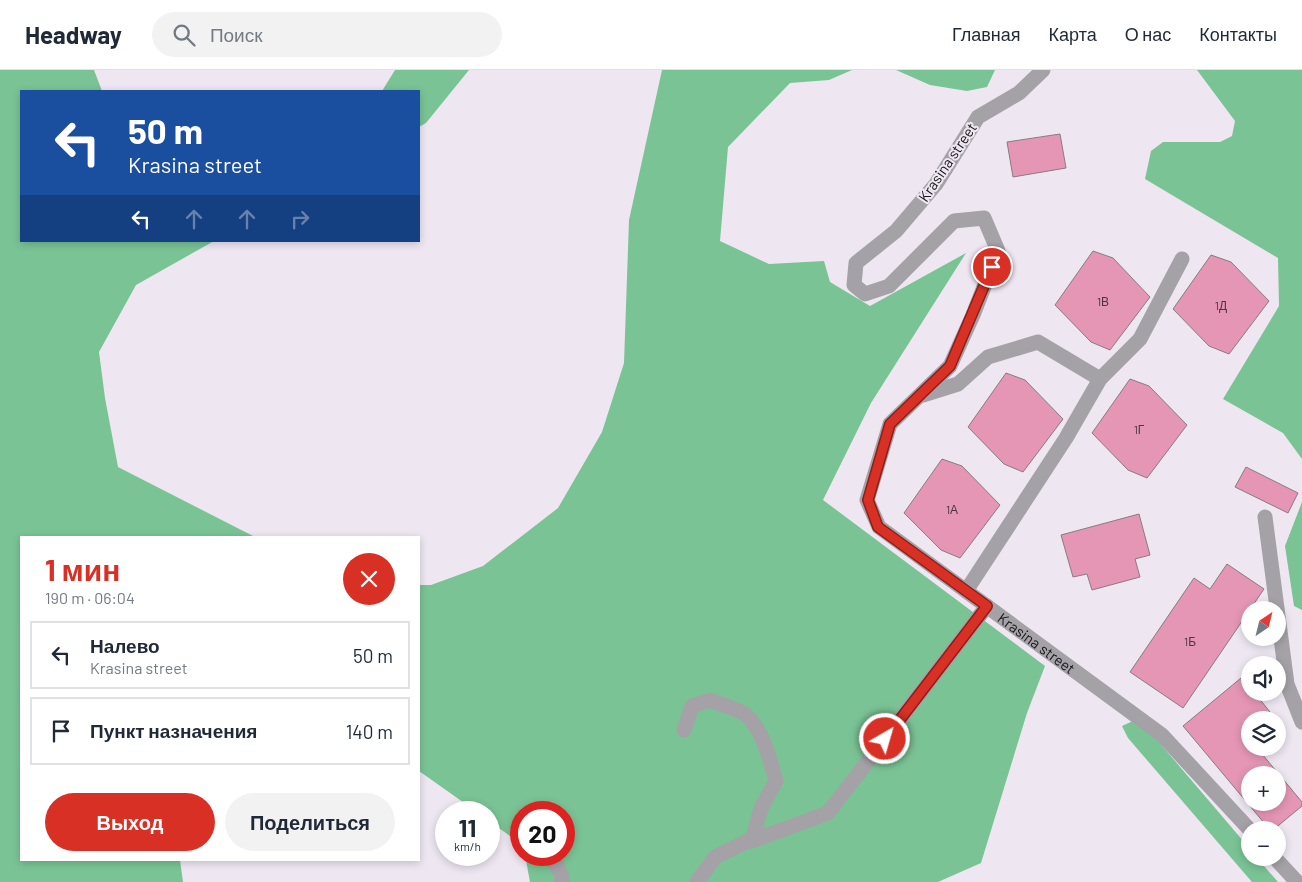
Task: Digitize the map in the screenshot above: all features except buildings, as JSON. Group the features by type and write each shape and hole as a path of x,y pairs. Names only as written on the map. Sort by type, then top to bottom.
{"street":[{"name":"Krasina street","path":"1043,70 1019,93 978,117 936,184 896,231 856,263 854,285 865,294 889,286 954,221 984,218 998,251 973,315 950,366 890,424 868,500 878,527 1162,735 1242,821"},
{"path":"966,591 1066,438 1100,379 1140,339 1182,260"},
{"path":"919,396 958,384 988,357 1038,342 1100,379"},
{"path":"1266,517 1287,684 1302,722"},
{"path":"697,882 715,857 752,839 752,841 828,813 987,606"},
{"path":"684,730 692,706 710,700 746,714 754,726 768,752 776,782 761,808 752,839"},
{"path":"557,866 562,876 562,882"},
{"path":"1282,866 1297,882"}],"green space":[{"path":"0,70 94,70 102,90 20,90 20,242 212,242 136,285 99,352 105,398 118,467 253,536 20,536 20,861 180,861 183,882 0,882"},
{"path":"395,70 469,70 426,123 420,126 420,90 383,90"},
{"path":"662,70 852,70 829,80 790,83 728,147 720,241 769,264 824,261 830,282 870,306 966,253 871,403 823,500 1045,666 1027,713 981,863 938,882 530,882 527,866 575,866 575,801 510,801 510,836 500,829 500,801 461,801 420,772 420,585 431,585 483,566 558,508 602,432 624,363 629,220"},
{"path":"896,70 995,70 987,87 967,91 930,85"},
{"path":"1197,70 1302,70 1302,459 1283,433 1223,399 1279,306 1278,258 1145,179 1151,151 1163,142 1220,142 1232,136 1235,121"},
{"path":"1302,502 1302,610 1294,606 1285,546"},
{"path":"1135,720 1158,741 1241,838 1241,866 1264,866 1278,882 1252,882 1128,738 1122,726"}],"route":[{"path":"885,739 987,606 878,527 868,500 890,424 950,366 992,267"}]}
